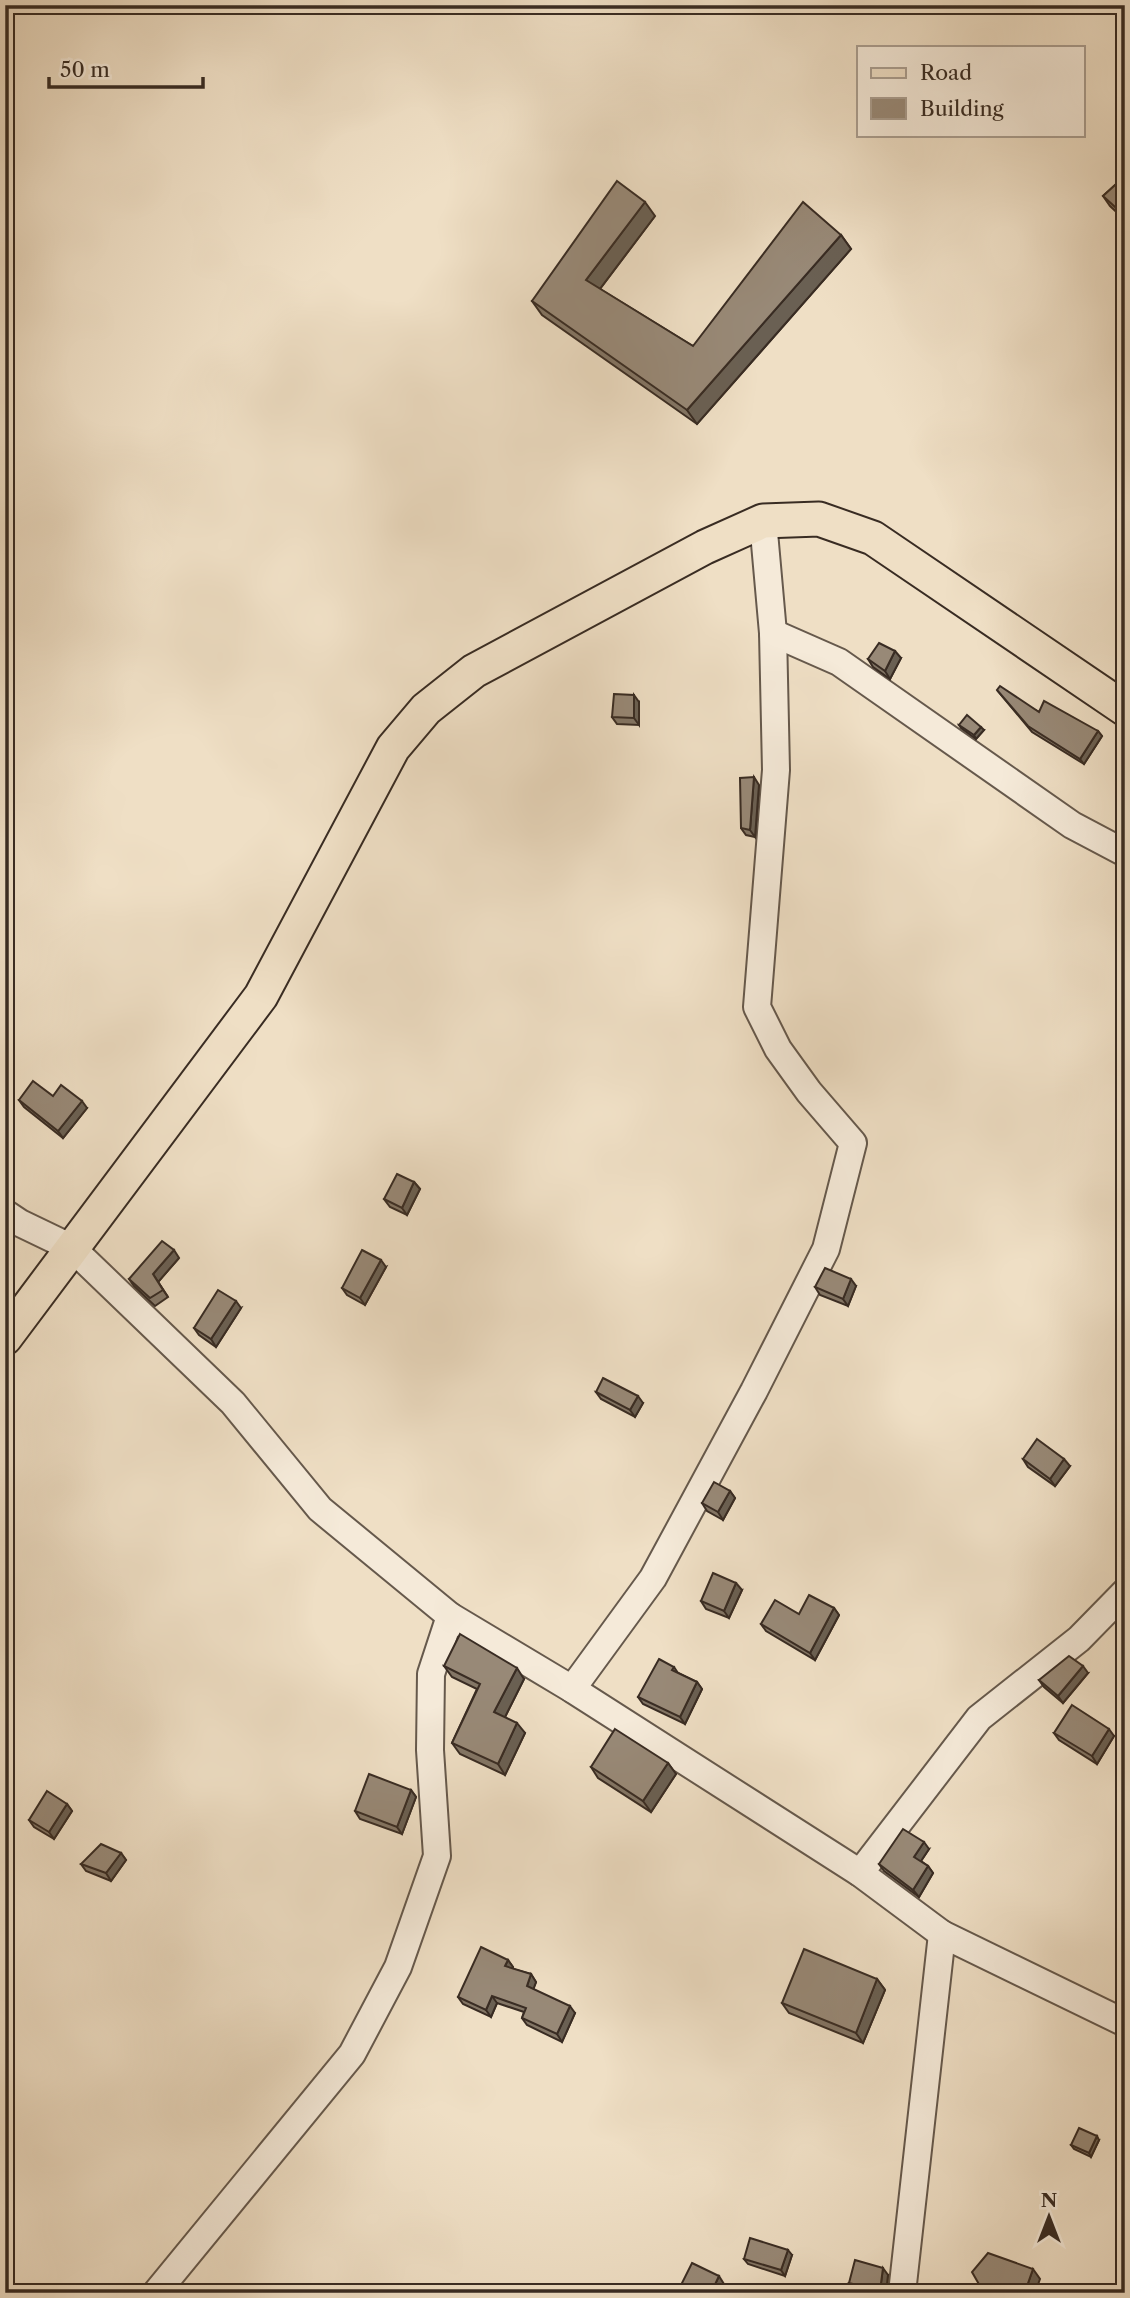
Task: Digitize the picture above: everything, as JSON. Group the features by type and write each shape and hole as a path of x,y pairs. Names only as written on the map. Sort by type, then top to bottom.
{"main road":[{"path":"5,1338 261,996 393,748 426,709 474,671 705,547 763,521 819,519 873,538 1125,709"}],"street":[{"path":"572,1689 653,1578 760,1379 826,1249 853,1143 809,1092 778,1049 757,1007 776,770 774,634 763,521"},
{"path":"774,634 839,662 1072,825 1125,853"},
{"path":"5,1213 72,1248 233,1403 320,1509 450,1616 572,1689 860,1873 942,1934 1125,2023"},
{"path":"860,1873 979,1718 1079,1639 1125,1592"},
{"path":"156,2293 352,2054 398,1967 437,1856 430,1750 431,1674 450,1616"},
{"path":"902,2293 942,1934"}],"building":[{"path":"1125,176 1125,216 1103,196"},
{"path":"617,181 645,202 586,280 693,346 803,202 841,235 687,410 532,301"},
{"path":"879,643 895,651 885,671 868,659"},
{"path":"1000,686 1039,712 1044,701 1098,731 1080,759 1028,726 997,690"},
{"path":"614,694 634,695 634,718 612,717"},
{"path":"967,715 981,727 974,735 959,725"},
{"path":"754,777 750,830 741,828 740,778"},
{"path":"33,1081 53,1096 61,1085 82,1101 58,1131 19,1100"},
{"path":"397,1174 414,1182 402,1208 384,1199"},
{"path":"162,1241 174,1250 153,1274 163,1290 150,1298 129,1279"},
{"path":"362,1250 381,1260 360,1298 342,1288"},
{"path":"825,1268 851,1279 843,1299 815,1287"},
{"path":"218,1290 236,1301 211,1339 194,1328"},
{"path":"603,1378 638,1396 630,1410 596,1392"},
{"path":"1037,1439 1064,1459 1050,1479 1023,1459"},
{"path":"714,1482 730,1491 718,1512 702,1503"},
{"path":"713,1573 736,1583 724,1611 701,1601"},
{"path":"809,1595 834,1608 810,1653 761,1624 775,1600 799,1614"},
{"path":"460,1634 517,1668 494,1712 517,1723 498,1764 452,1743 480,1684 444,1666"},
{"path":"1069,1656 1083,1666 1058,1696 1039,1680"},
{"path":"659,1659 674,1667 672,1670 697,1682 680,1717 638,1697"},
{"path":"1072,1705 1109,1729 1092,1756 1054,1733"},
{"path":"615,1729 668,1763 643,1801 591,1767"},
{"path":"369,1774 411,1790 397,1827 355,1811"},
{"path":"47,1791 67,1804 49,1832 29,1820"},
{"path":"903,1829 924,1842 914,1857 928,1866 913,1890 879,1864"},
{"path":"101,1844 121,1853 106,1873 81,1864"},
{"path":"481,1947 508,1960 505,1966 531,1974 527,1986 570,2006 557,2034 522,2018 526,2008 492,1996 486,2010 458,1997"},
{"path":"804,1949 877,1979 856,2033 782,2003"},
{"path":"1079,2128 1097,2136 1089,2153 1071,2145"},
{"path":"750,2238 788,2250 781,2270 744,2259"},
{"path":"988,2253 1033,2269 1026,2289 1032,2293 984,2293 972,2272"},
{"path":"855,2260 883,2268 880,2291 849,2283"},
{"path":"692,2263 719,2276 711,2293 696,2293 681,2285"}]}
